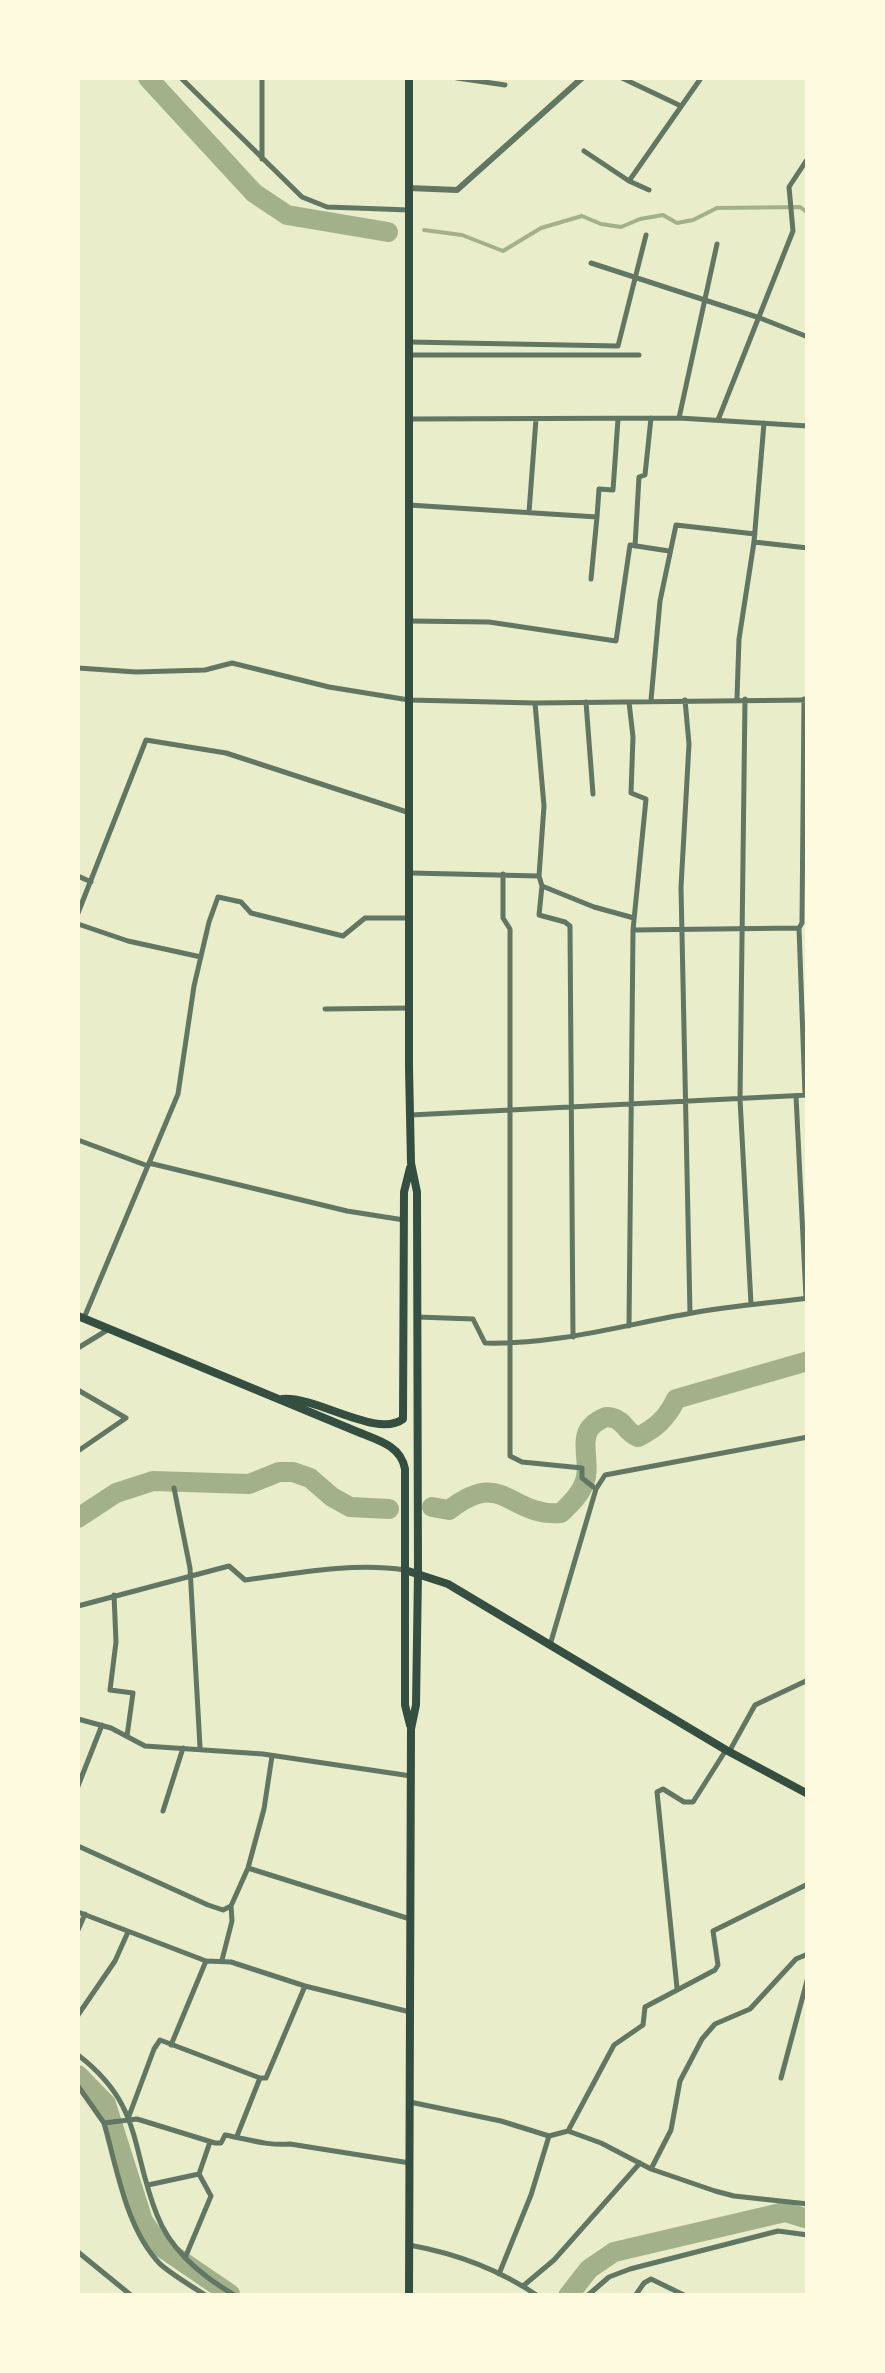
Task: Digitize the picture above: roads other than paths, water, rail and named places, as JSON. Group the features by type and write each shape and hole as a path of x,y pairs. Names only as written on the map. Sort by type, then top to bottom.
{"main road":[{"path":"409,78 410,1116 416,1192 418,1573 416,1705 411,1729 409,2296"},
{"path":"282,1399 299,1398 375,1424 392,1426 404,1418 404,1192 411,1163"},
{"path":"80,1317 391,1446 400,1455 405,1470 405,1705 411,1729"},
{"path":"406,1570 448,1584 727,1751 808,1794"}],"street":[{"path":"181,78 262,159 314,204 409,210"},
{"path":"262,78 262,159"},
{"path":"457,78 505,84"},
{"path":"409,188 457,190 582,78"},
{"path":"622,78 681,106"},
{"path":"629,181 701,78"},
{"path":"584,151 650,190"},
{"path":"718,420 794,228 790,183 808,158"},
{"path":"800,168 808,173"},
{"path":"409,342 618,346 646,235"},
{"path":"679,418 718,244"},
{"path":"591,263 808,337"},
{"path":"409,355 639,355"},
{"path":"591,579 599,489 614,490 618,418"},
{"path":"635,546 636,498 640,477 644,475 651,418"},
{"path":"410,419 679,418 808,426"},
{"path":"530,512 536,419"},
{"path":"737,698 739,639 754,538 764,422"},
{"path":"410,505 596,517"},
{"path":"651,700 669,551 679,524 808,548"},
{"path":"410,621 489,622 616,640 630,545 669,551"},
{"path":"78,668 205,670 232,663 410,700 534,704 737,698 806,700 806,1095 410,1116"},
{"path":"746,699 740,1099 751,1304"},
{"path":"686,700 689,744 682,848 682,932 690,1313"},
{"path":"628,1326 633,930 646,799 631,794 633,737 629,701"},
{"path":"586,702 593,794"},
{"path":"534,704 544,806 539,915 570,926 574,1337"},
{"path":"78,913 104,838 142,746 148,740 226,752 410,813"},
{"path":"411,873 539,876"},
{"path":"503,874 503,918 510,929 510,1456 522,1462 582,1468 582,1478 596,1488"},
{"path":"78,876 90,882"},
{"path":"542,886 594,908 634,918"},
{"path":"80,1317 152,1164 178,1094 187,1022 213,906 220,896 242,902 251,913 343,936 366,918 410,918"},
{"path":"78,924 113,937 201,957"},
{"path":"633,930 741,930 803,924"},
{"path":"325,1009 410,1008"},
{"path":"417,1317 472,1319 485,1343 512,1343 574,1337 690,1313 807,1298 796,1096"},
{"path":"78,1140 152,1164 348,1211 404,1220"},
{"path":"78,1348 109,1329"},
{"path":"78,1390 126,1418 78,1451"},
{"path":"550,1645 596,1488 605,1475 808,1437"},
{"path":"174,1488 190,1575 200,1747"},
{"path":"78,1606 229,1566 245,1580 388,1567 406,1570"},
{"path":"114,1594 116,1642 110,1690 133,1693 126,1736"},
{"path":"677,1988 657,1792 663,1788 684,1802 692,1802 760,1700 808,1680"},
{"path":"78,1719 102,1725 145,1746 200,1747 411,1776"},
{"path":"78,1786 102,1725"},
{"path":"163,1811 183,1748"},
{"path":"222,1961 232,1921 231,1906 248,1868 264,1809 272,1756"},
{"path":"78,1846 208,1905 223,1910 231,1906"},
{"path":"248,1868 410,1919"},
{"path":"568,2131 614,2046 644,2025 645,2007 716,1970 712,1935 716,1928 808,1884"},
{"path":"78,1912 206,1960 410,2012"},
{"path":"78,1930 85,1914"},
{"path":"78,2016 115,1961 128,1932"},
{"path":"651,2169 671,2130 680,2080 702,2039 715,2024 750,2009 796,1959 808,1954"},
{"path":"171,2045 206,1960"},
{"path":"780,2078 808,1977"},
{"path":"127,2119 157,2042 266,2078 305,1986"},
{"path":"78,2055 118,2092 157,2216 184,2259 236,2296"},
{"path":"238,2136 260,2078"},
{"path":"78,2086 105,2123 128,2206 150,2250 164,2267 207,2296"},
{"path":"410,2102 501,2121 549,2136 568,2131 601,2142 651,2169 734,2196 808,2204"},
{"path":"105,2123 127,2119 210,2142 222,2143 225,2135 238,2136 275,2147 290,2144 410,2162"},
{"path":"498,2274 531,2195 549,2136"},
{"path":"184,2259 211,2196 199,2174 210,2142"},
{"path":"524,2286 554,2260 640,2163"},
{"path":"148,2186 199,2174"},
{"path":"587,2296 609,2278 630,2268 778,2230 808,2235"},
{"path":"410,2245 442,2251 524,2286 538,2296"},
{"path":"78,2252 132,2296"},
{"path":"635,2296 644,2282 651,2279 686,2296"}],"waterway":[{"path":"148,78 254,193 287,215 388,232"},
{"path":"424,230 462,235 503,251 541,228 582,216 621,227 663,215 677,223 693,220 717,208 800,207 808,213"},
{"path":"432,1507 449,1510 467,1498 495,1493 529,1508 561,1513 583,1486 587,1473 587,1433 598,1421 607,1417 617,1420 638,1437 660,1422 676,1399 808,1361"},
{"path":"78,1518 116,1493 153,1481 249,1484 279,1472 310,1478 350,1507 389,1509"},
{"path":"78,2075 106,2104 143,2221 161,2247 230,2294"},
{"path":"568,2296 589,2269 614,2252 785,2212 808,2219"}]}
